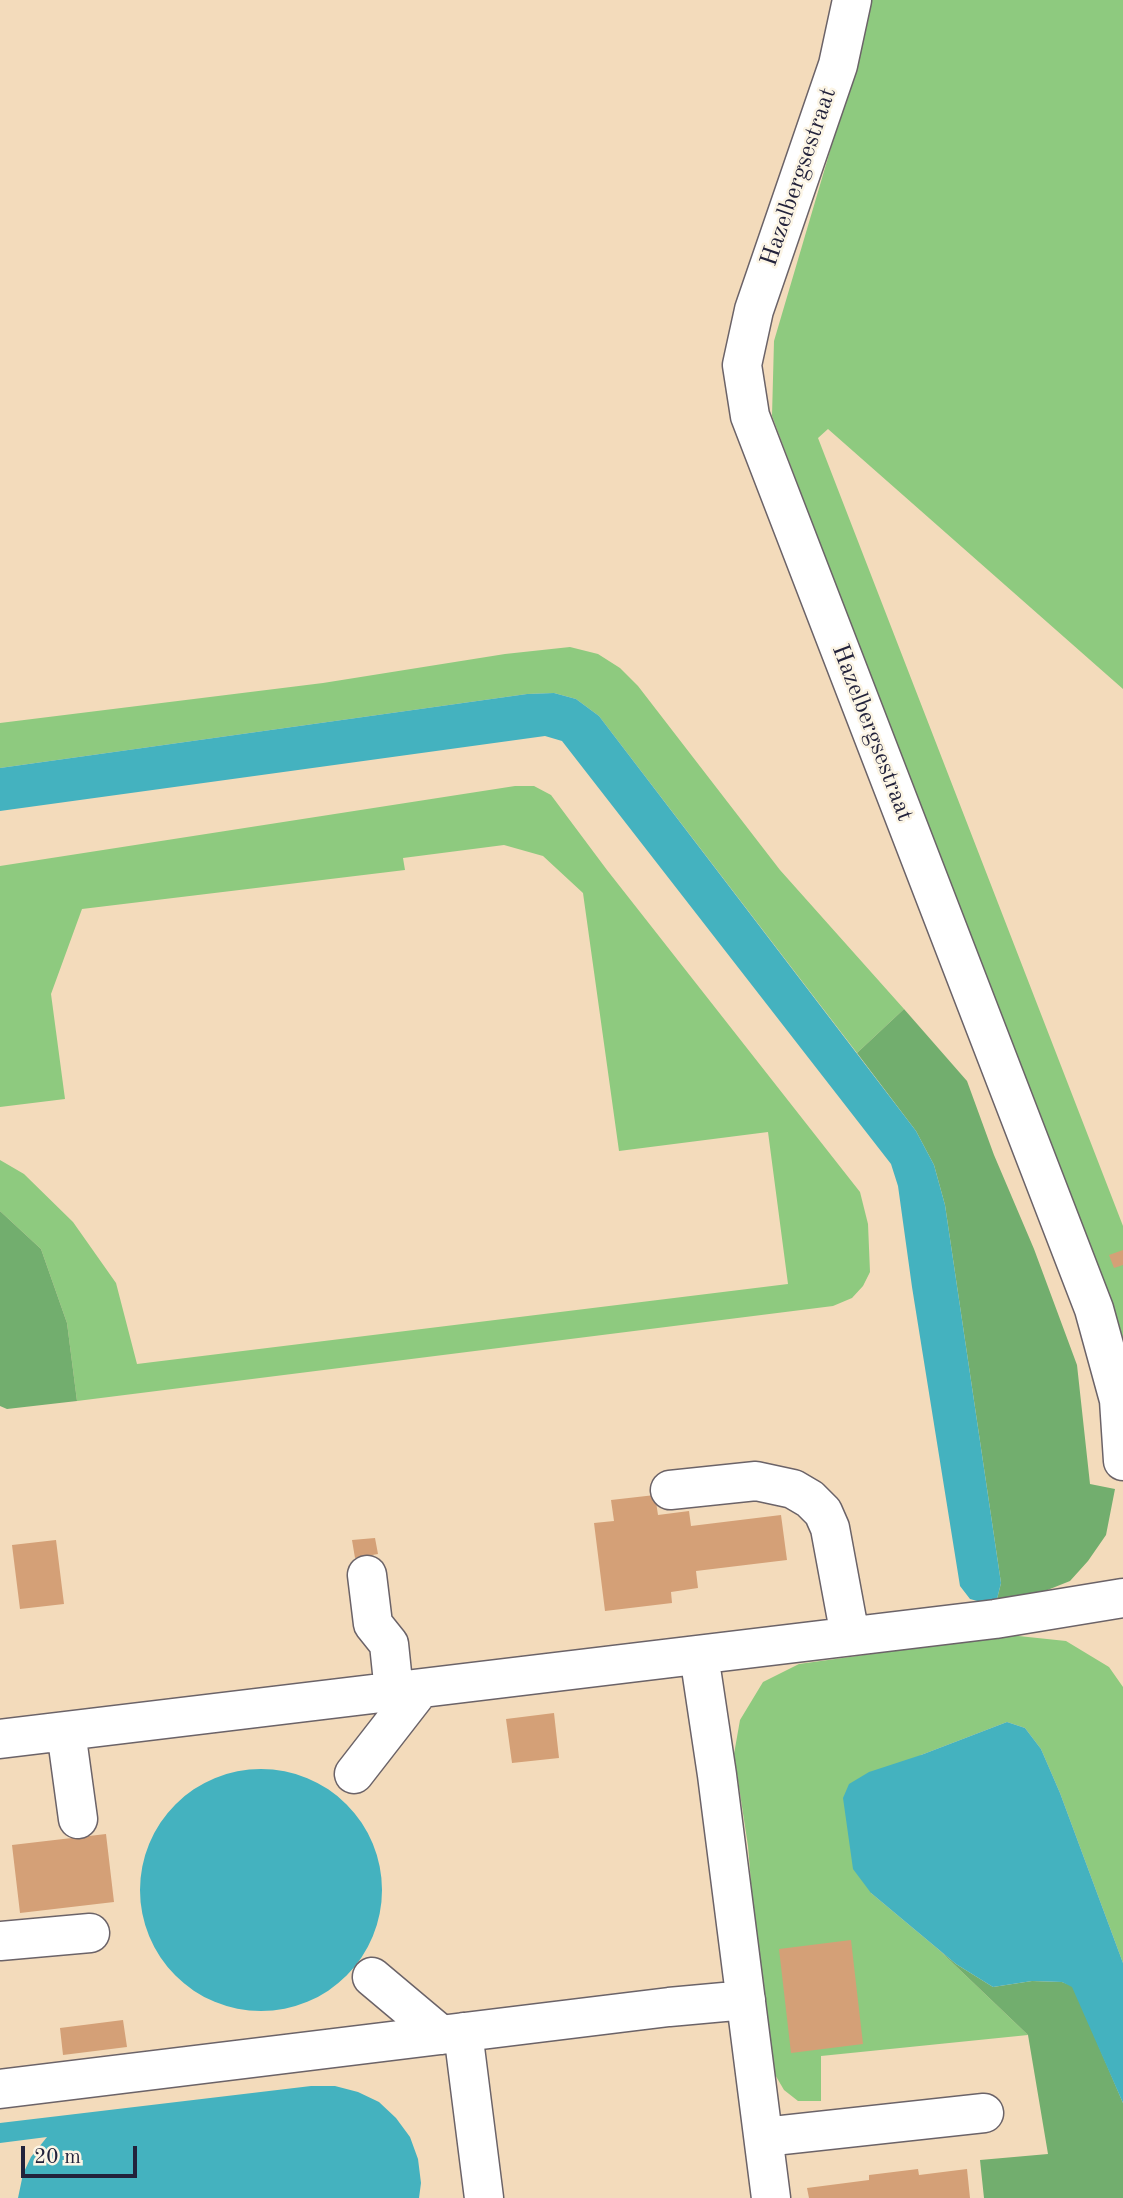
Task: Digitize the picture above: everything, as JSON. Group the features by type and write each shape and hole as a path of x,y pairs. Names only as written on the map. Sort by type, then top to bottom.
{"street":[{"name":"Hazelbergsestraat","path":"852,0 838,65 754,310 742,365 750,416 1094,1309 1119,1400 1123,1461"},
{"path":"670,1490 756,1481 793,1489 810,1499 823,1512 830,1528 850,1636"},
{"path":"367,1575 373,1624 389,1644 407,1690"},
{"path":"0,1739 995,1619 1123,1598"},
{"path":"699,1655 718,1775 771,2198"},
{"path":"354,1774 407,1690"},
{"path":"66,1731 78,1819"},
{"path":"0,1941 90,1933"},
{"path":"372,1978 452,2034 484,2198"},
{"path":"0,2089 746,2000"},
{"path":"764,2137 984,2113"}],"green space":[{"path":"868,0 1123,0 1123,689 828,429 818,438 1123,1226 1123,1347 772,416 774,341 853,73"},
{"path":"570,647 598,654 620,668 638,686 780,870 904,1009 857,1053 599,716 576,699 554,693 527,694 0,768 0,723 323,683 505,654"},
{"path":"515,786 534,786 551,795 860,1192 868,1224 870,1272 863,1286 852,1298 833,1306 77,1401 67,1323 41,1249 0,1211 0,1160 24,1174 73,1222 116,1283 137,1364 788,1284 768,1132 619,1151 583,893 543,856 504,845 403,858 405,870 82,909 51,994 65,1099 0,1107 0,866"},
{"path":"904,1009 967,1081 1077,1365 1090,1484 1115,1489 1106,1535 1088,1561 1070,1581 1020,1601 987,1601 997,1599 1001,1583 945,1205 934,1165 916,1131 857,1053"},
{"path":"0,1211 41,1249 67,1323 77,1401 7,1409 0,1406"},
{"path":"1009,1635 1066,1641 1109,1667 1123,1687 1123,1963 1060,1793 1041,1749 1025,1728 1007,1722 921,1755 871,1893 938,1949 1028,2035 821,2056 821,2101 798,2101 784,2090 770,2066 761,2006 748,1846 734,1754 740,1720 763,1682 799,1664"},
{"path":"938,1949 956,1964 993,1987 1032,1981 1062,1982 1073,1986 1123,2103 1123,2198 984,2198 980,2160 1048,2154 1028,2035"}],"water":[{"path":"554,693 576,699 599,716 916,1131 934,1165 945,1205 1001,1583 997,1599 981,1602 970,1599 960,1586 898,1186 891,1164 562,741 545,736 0,811 0,768 527,694"},
{"path":"1007,1722 1025,1728 1041,1749 1123,1963 1123,2103 1072,1987 1062,1982 1032,1981 993,1987 956,1964 871,1893 853,1869 843,1798 849,1784 869,1772"},
{"path":"249,1769 273,1769 318,1783 347,1804 362,1823 373,1844 380,1866 380,1914 373,1936 362,1957 347,1976 318,1997 296,2006 273,2011 249,2011 204,1997 184,1984 167,1967 154,1947 145,1925 140,1902 140,1878 154,1833 167,1813 184,1796 204,1783 226,1774"},
{"path":"311,2086 335,2086 358,2092 379,2102 396,2118 410,2137 418,2159 421,2183 419,2198 18,2198 23,2174 31,2157 47,2137 0,2143 0,2123"}],"building":[{"path":"1123,1250 1123,1265 1114,1268 1109,1255"},
{"path":"655,1495 658,1515 689,1511 691,1526 781,1515 787,1560 696,1571 698,1588 671,1592 672,1603 605,1611 594,1523 614,1521 611,1500"},
{"path":"375,1538 378,1554 355,1558 352,1540"},
{"path":"56,1540 64,1604 20,1609 12,1545"},
{"path":"554,1713 559,1758 512,1763 506,1719"},
{"path":"106,1834 114,1902 20,1913 12,1845"},
{"path":"851,1940 863,2044 791,2053 779,1949"},
{"path":"123,2020 127,2047 63,2055 60,2028"},
{"path":"918,2169 919,2175 967,2169 970,2198 809,2198 807,2188 869,2180 869,2175"}]}
